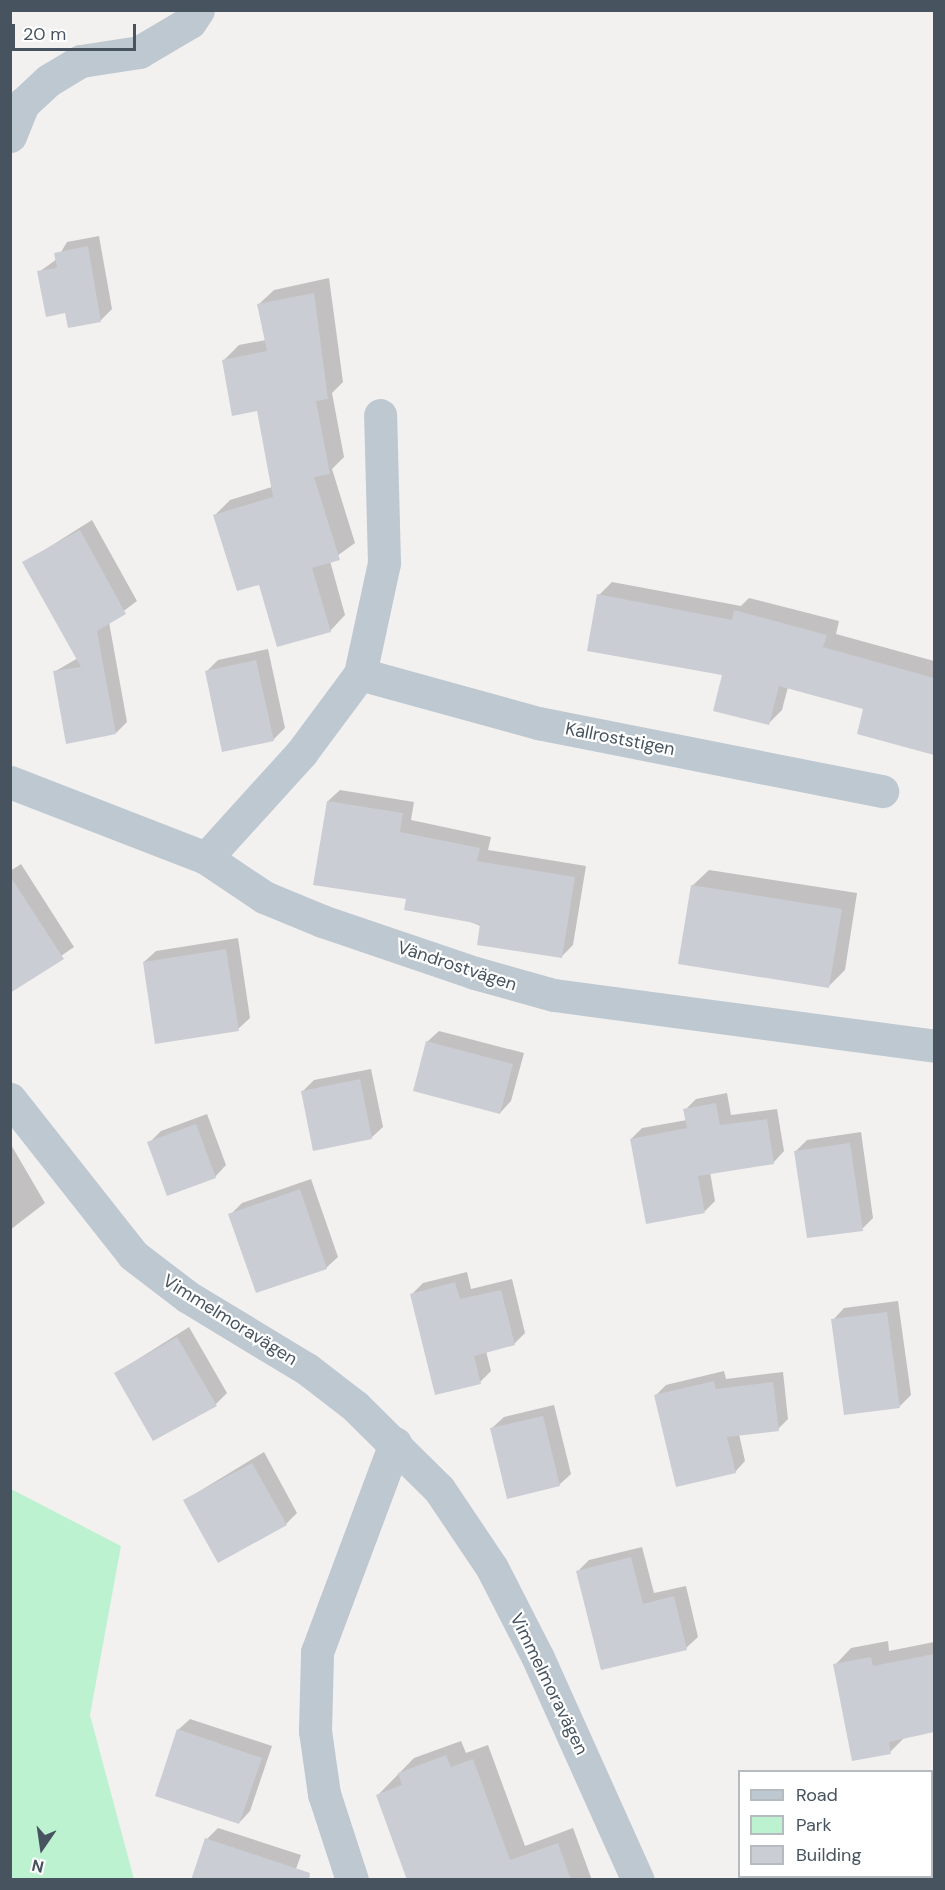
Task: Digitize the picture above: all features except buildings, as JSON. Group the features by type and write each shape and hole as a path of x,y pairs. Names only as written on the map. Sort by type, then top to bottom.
{"street":[{"path":"10,136 23,104 49,80 81,61 139,52 190,22 198,10"},
{"path":"206,858 302,752 360,674 384,563 380,414"},
{"name":"Kallroststigen","path":"360,674 538,723 882,791"},
{"name":"Vändrostvägen","path":"10,782 206,858 264,897 322,921 554,995 934,1046"},
{"name":"Vimmelmoravägen","path":"10,1100 132,1255 188,1297 307,1369 395,1443 439,1489 492,1568 638,1880"},
{"path":"352,1880 324,1794 315,1731 317,1652 395,1443"}],"green space":[{"path":"11,1489 121,1546 90,1715 134,1879 11,1879"}]}
